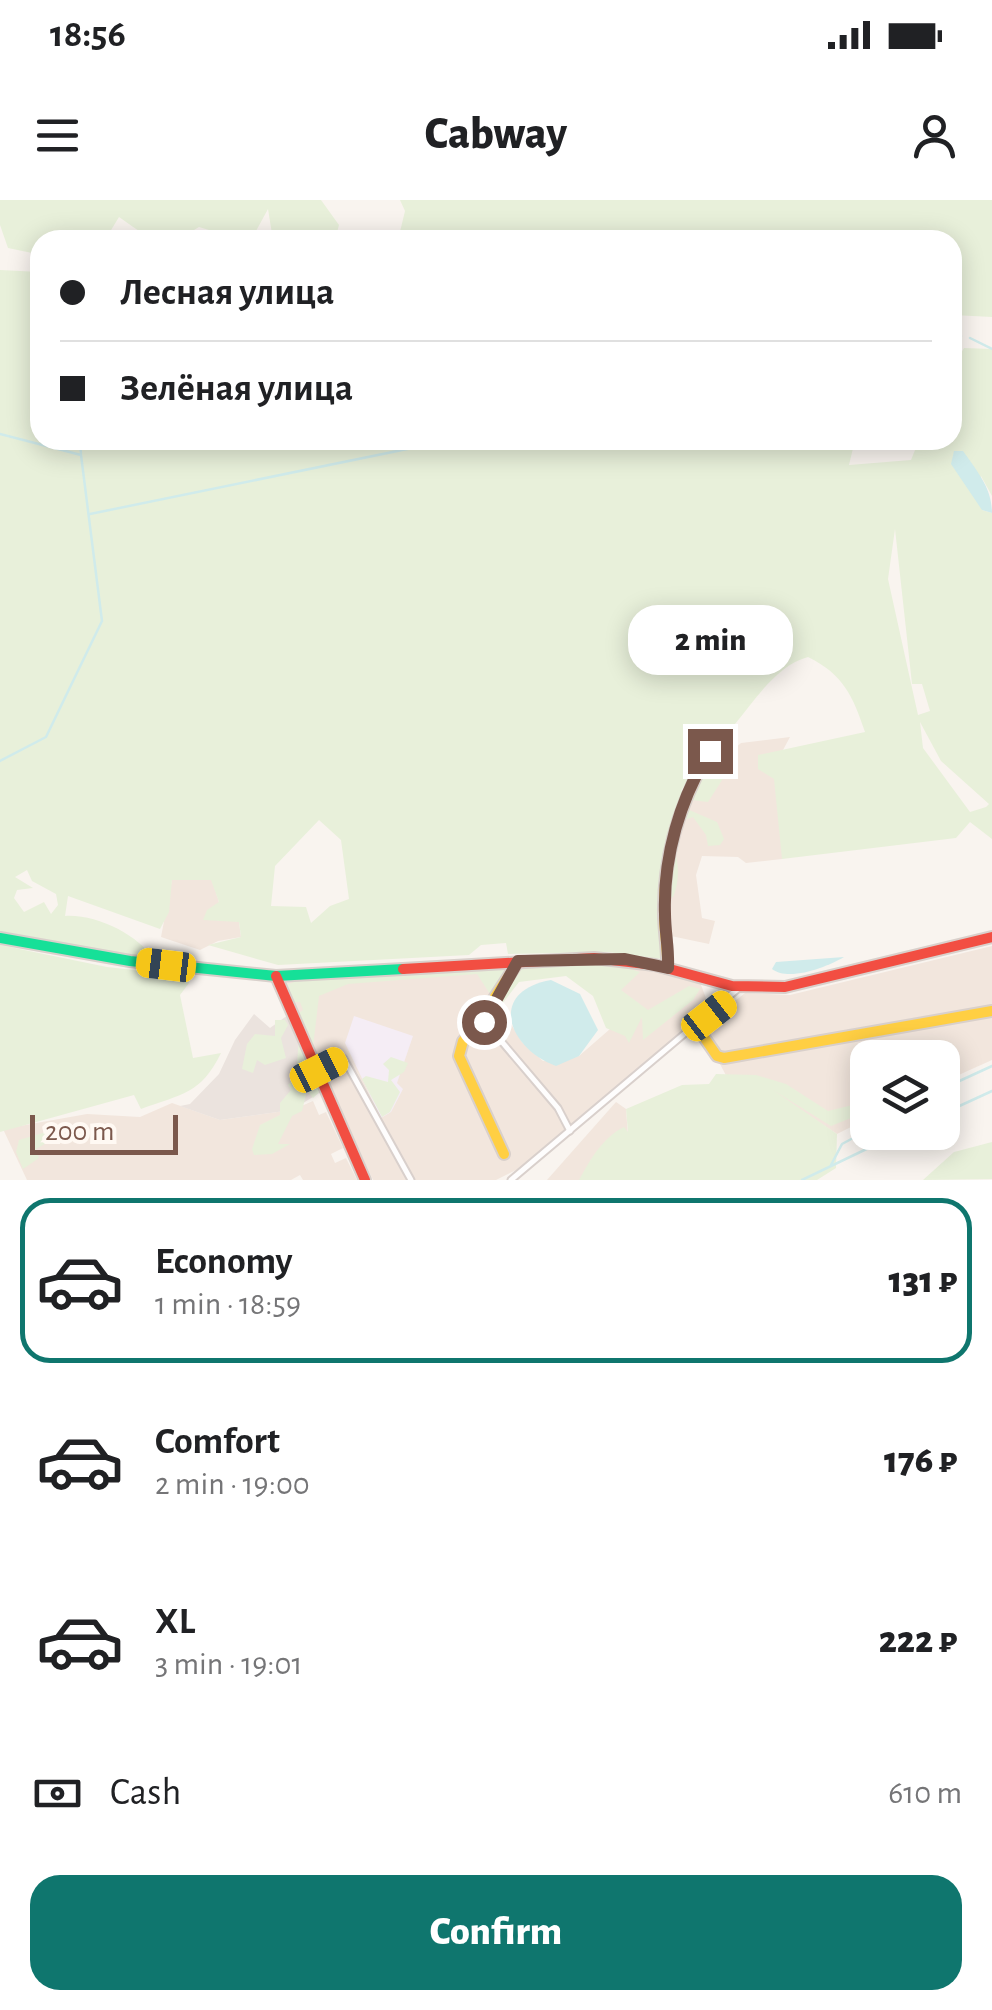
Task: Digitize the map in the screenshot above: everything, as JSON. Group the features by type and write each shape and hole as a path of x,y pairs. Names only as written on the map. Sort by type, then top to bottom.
{"street":[{"path":"668,968 664,914 676,825 684,794 710,751"},
{"path":"0,938 130,961 276,976 518,961 625,959 740,987 785,988 992,937"},
{"path":"504,1154 459,1056 462,1040 484,1022 518,961"},
{"path":"276,976 365,1180"},
{"path":"511,1180 740,987"},
{"path":"697,1027 717,1056 724,1058 992,1011"},
{"path":"484,1022 558,1108 570,1131"},
{"path":"319,1070 344,1059 411,1180"}],"shaded area":[{"path":"790,737 783,750 782,859 746,863 738,857 702,856 696,875 702,918 715,921 709,944 671,936 666,910 682,824 699,775 709,759 729,753 741,743"},
{"path":"172,880 212,880 219,902 239,922 241,937 218,941 200,950 161,937"},
{"path":"992,946 992,1060 960,1074 960,1040 850,1040 850,1128 837,1134 762,1085 730,1083 701,1028 745,993 790,995"},
{"path":"629,965 700,982 711,1012 524,1166 496,1180 373,1180 282,985 289,978 476,967 522,1042 543,1061 579,1056 633,1009 611,984"},
{"path":"254,1014 270,1028 288,1015 324,1090 292,1110 220,1120 180,1106 190,1104 219,1074 235,1040"},
{"path":"354,1016 413,1036 397,1083 403,1089 391,1112 381,1118 345,1043"},
{"path":"313,1101 319,1115 326,1112 343,1148 331,1154 335,1163 346,1158 357,1180 303,1180 300,1175 291,1180 27,1180 3,1129 87,1114 140,1117 172,1103 220,1120 292,1110"},
{"path":"616,1102 626,1109 628,1136 598,1180 547,1180"}],"green space":[{"path":"0,200 321,200 339,225 338,230 271,230 268,209 257,230 199,227 140,230 119,217 111,230 30,230 30,253 8,248 0,225"},
{"path":"400,200 992,200 992,317 962,315 962,230 400,230 405,211"},
{"path":"0,270 30,272 30,450 853,450 849,465 911,460 915,450 962,450 962,351 964,348 992,349 992,496 981,476 982,510 992,513 992,839 970,822 956,838 782,859 774,779 758,769 758,755 865,732 845,687 808,657 777,675 735,724 735,750 698,763 681,791 691,790 703,769 714,763 726,774 708,802 691,800 687,809 717,822 724,839 720,845 708,846 706,835 693,817 673,824 670,843 676,855 678,877 673,897 663,896 662,959 607,952 508,954 506,943 481,945 469,955 278,965 208,945 241,937 239,922 203,920 207,910 219,902 211,880 172,880 169,912 160,929 68,896 65,916 116,928 138,942 155,960 0,931","holes":["895,529 912,684 922,684 930,711 918,715 888,579","920,722 941,761 989,804 986,807 970,812 923,748","319,820 341,840 349,899 330,906 311,923 306,907 271,906 275,866","27,870 32,881 56,894 58,905 51,914 44,902 24,912 14,898 17,890 33,888 15,877"]},
{"path":"0,945 107,967 187,976 189,983 180,995 193,1058 221,1053 214,1067 189,1091 141,1109 134,1095 0,1132"},
{"path":"608,962 640,972 621,990 648,1010 689,986 700,989 693,1000 643,1040 642,1017 629,1043 625,1036 606,1028 593,996 566,976 519,982 499,1008 477,974 348,984 319,996 313,1047 298,1014 303,1010 300,1002 293,1002 285,986 298,980"},
{"path":"275,1020 285,1020 288,1025 281,1038 286,1058 265,1065 257,1060 253,1073 242,1069 247,1044 255,1034 275,1036"},
{"path":"299,1037 322,1089 313,1098 307,1091 302,1111 292,1116 278,1144 290,1144 272,1154 254,1155 252,1149 260,1125 280,1115 280,1103 291,1090 288,1085 296,1076"},
{"path":"391,1057 408,1063 404,1072 391,1080 400,1092 390,1112 382,1117 362,1079 366,1076 388,1082 389,1070 383,1064"},
{"path":"716,1074 756,1075 786,1084 828,1111 850,1106 850,1118 831,1126 773,1090 837,1134 836,1168 817,1180 579,1180 603,1143 624,1127 628,1132 626,1109 682,1085 709,1084"},
{"path":"53,1130 50,1141 36,1149 39,1158 23,1169 16,1152 19,1140"},
{"path":"992,1142 992,1179 923,1180 954,1152"}],"water":[{"path":"954,451 963,451 978,473 987,488 992,513 982,510 951,464"},
{"path":"844,957 798,974 772,969 776,962"},
{"path":"551,980 580,994 598,1030 579,1056 556,1066 526,1047 512,1021 512,1008 518,996 531,986"}],"waterway":[{"path":"970,338 992,349"},
{"path":"0,434 30,442"},
{"path":"0,761 46,737 102,621 81,455 62,450"},
{"path":"90,514 402,450"},
{"path":"960,1081 992,1066"},
{"path":"960,1106 992,1091"},
{"path":"831,1165 842,1144 850,1140"},
{"path":"802,1180 864,1150"}],"traffic: fast":[{"path":"0,938 130,961 276,976 403,969"}],"traffic: slow":[{"path":"667,968 664,892 670,850 690,789 710,751"},
{"path":"504,1154 459,1056 463,1041 495,1008 493,1000 518,962"},
{"path":"697,1027 717,1056 724,1058 992,1011"}],"traffic: jam":[{"path":"403,969 594,958 655,965 732,986 785,987 992,937"},
{"path":"276,976 365,1180"}],"route":[{"path":"484,1022 518,961 625,959 668,968 664,914 676,825 684,794 710,751"}]}
